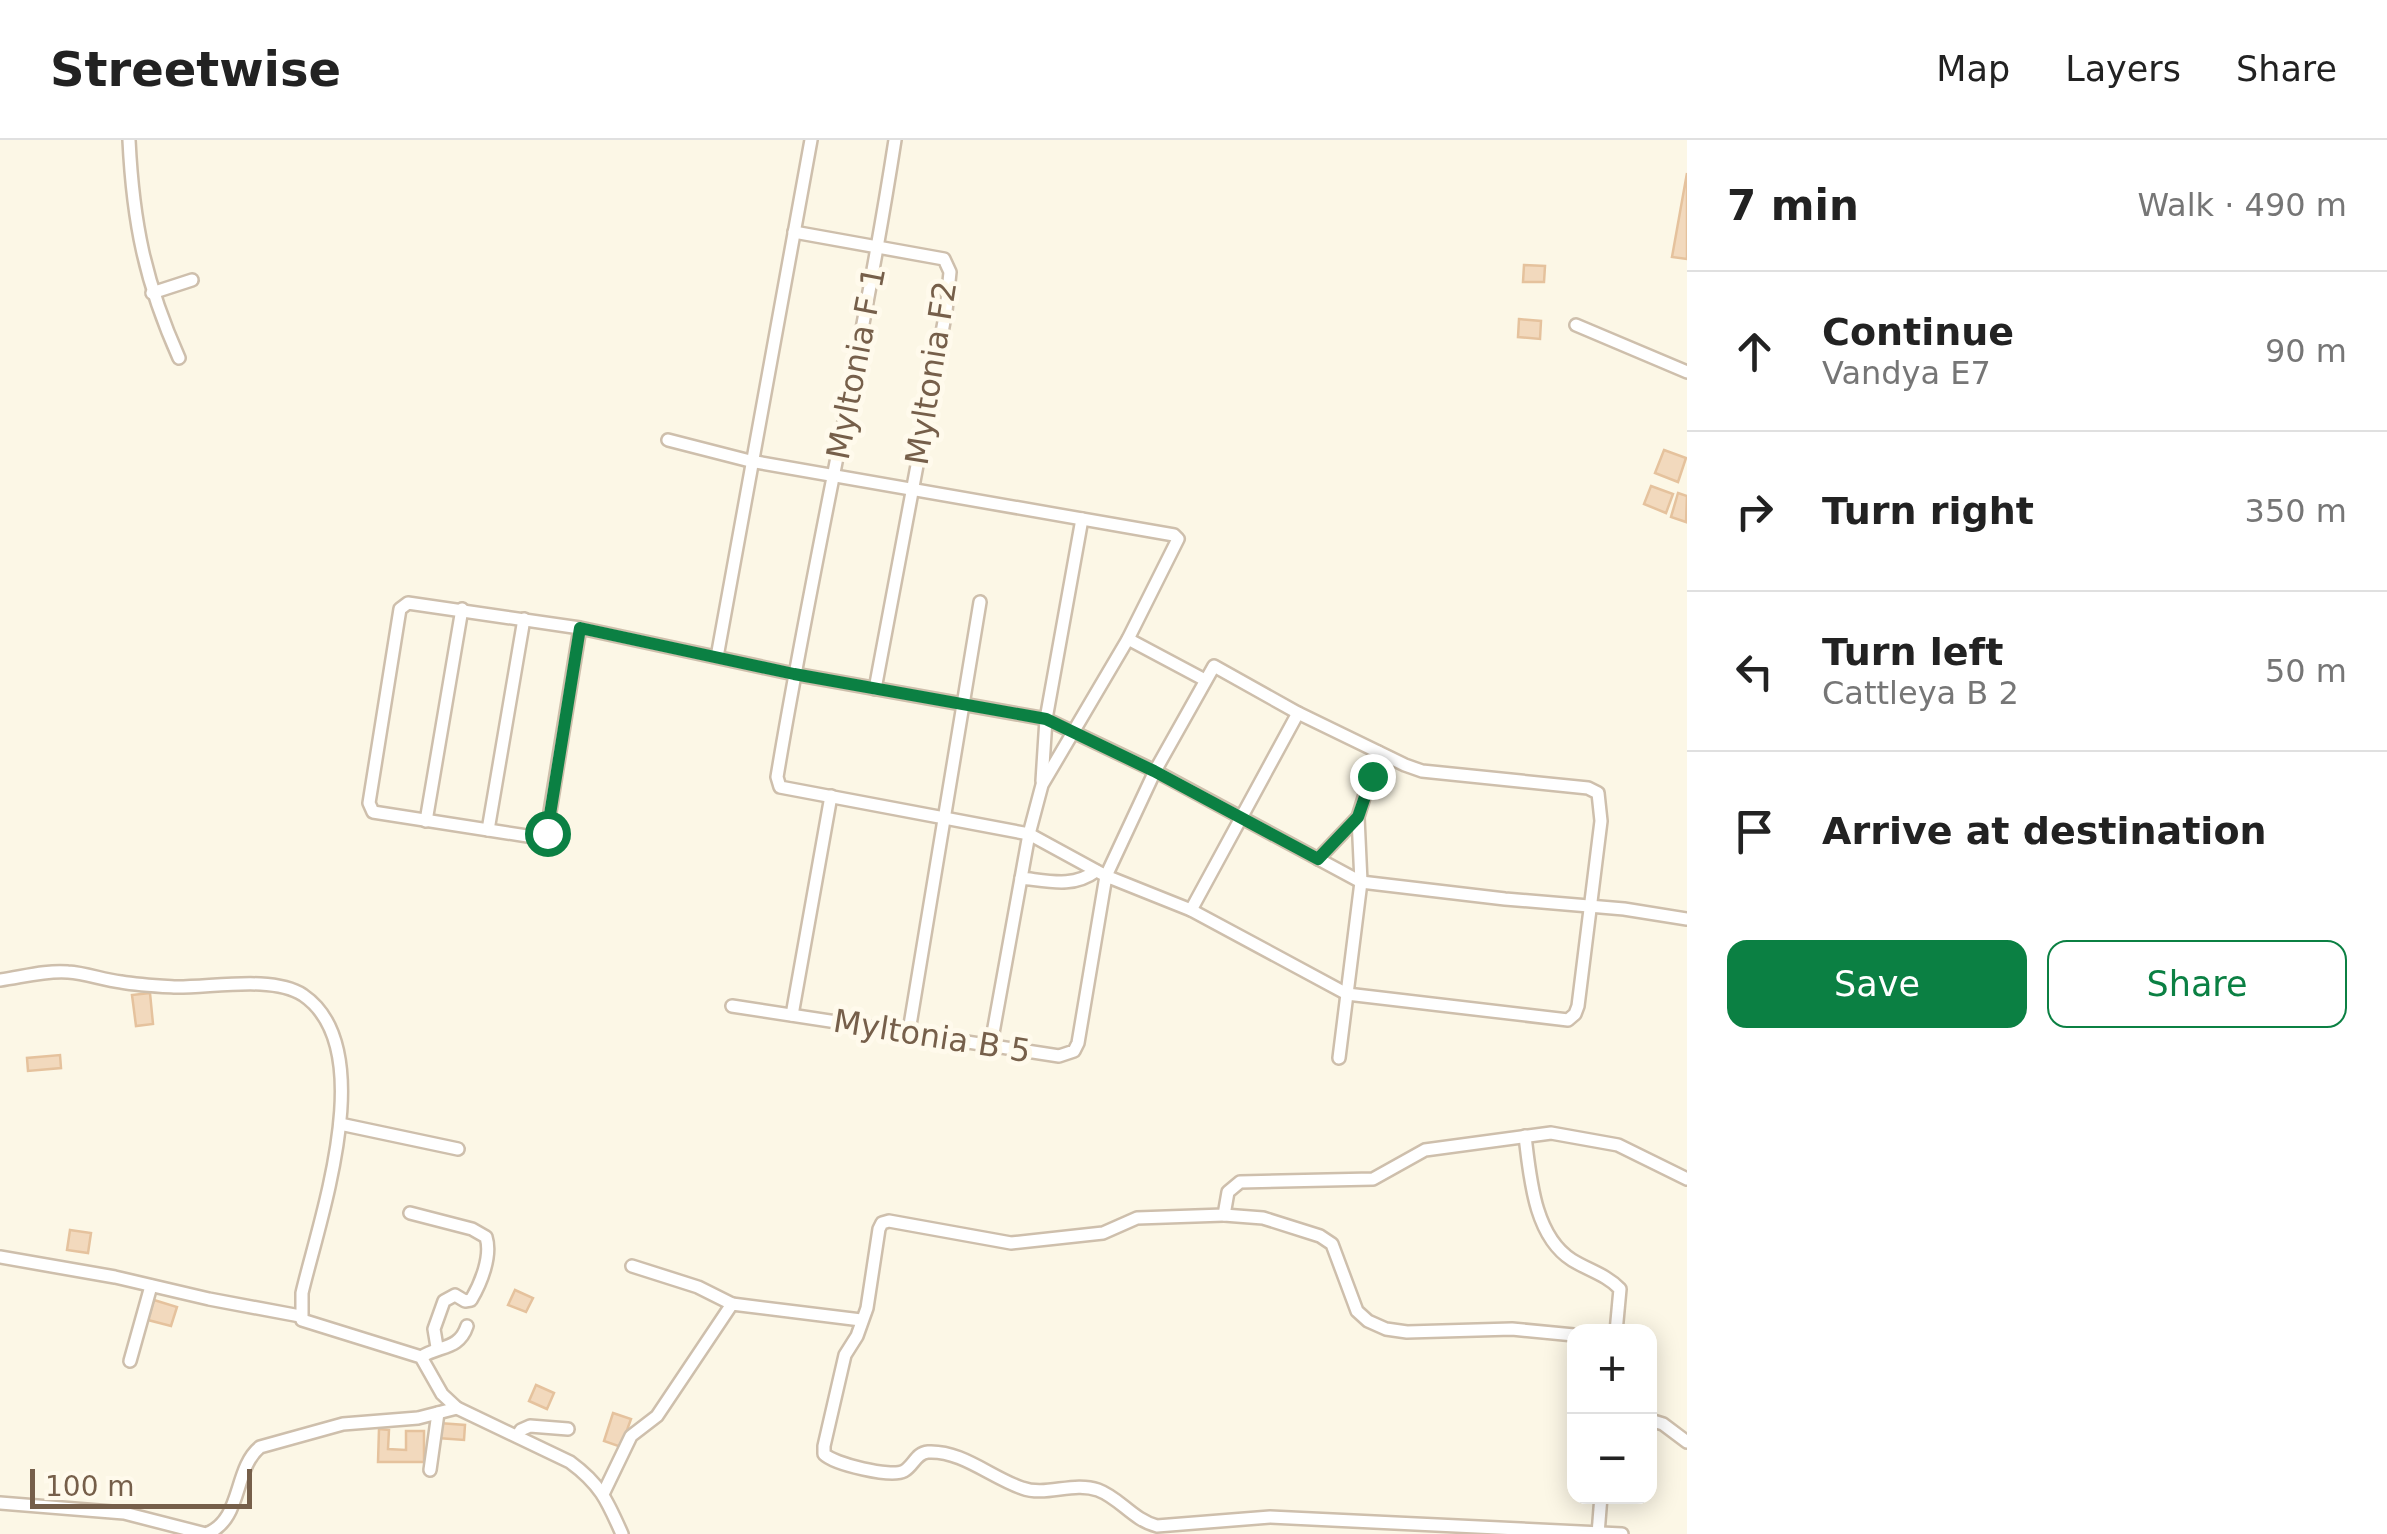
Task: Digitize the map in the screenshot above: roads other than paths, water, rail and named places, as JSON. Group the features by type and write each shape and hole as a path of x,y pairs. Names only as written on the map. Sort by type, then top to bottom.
{"street":[{"path":"129,140 140,248 152,294 179,358"},
{"path":"717,657 811,140"},
{"name":"Myltonia F 1","path":"831,796 783,789 778,782 794,674 878,250 895,140"},
{"path":"794,232 878,250"},
{"name":"Myltonia F2","path":"876,689 950,272 944,258 878,250"},
{"path":"152,294 192,280"},
{"path":"1576,325 1687,372"},
{"path":"668,440 834,477 1174,535 1178,539 1128,640 1042,785"},
{"path":"992,1044 1029,834 1042,785 1046,719 1082,519"},
{"path":"580,628 545,838 373,812 370,803 400,609 408,602 580,628 794,674 1046,719 1154,771 1361,882 1687,918"},
{"path":"909,1031 980,602"},
{"path":"426,820 462,609"},
{"path":"488,830 524,619"},
{"path":"1128,640 1205,680"},
{"path":"792,1015 831,796 1029,834 1101,873 1191,910 1347,994 1568,1020 1578,1006 1601,798 1595,790 1422,771 1298,713 1214,666 1101,873 1065,883 1021,878"},
{"path":"1191,910 1298,713"},
{"path":"1339,1058 1361,882 1358,817 1378,752"},
{"path":"1318,859 1358,817"},
{"name":"Myltonia B 5","path":"732,1006 1059,1056 1074,1051 1101,873"},
{"path":"0,980 68,972 176,987 258,985 302,994 317,1010 335,1038 341,1082 340,1124 300,1316"},
{"path":"340,1124 458,1149"},
{"path":"1224,1215 1228,1192 1240,1182 1373,1179 1425,1150 1551,1133 1618,1145 1687,1179"},
{"path":"1525,1136 1541,1218 1554,1245 1620,1289 1617,1324"},
{"path":"410,1213 472,1229 486,1237 489,1246 471,1300 454,1295 444,1301 434,1328 437,1347"},
{"path":"1567,1334 1512,1329 1386,1330 1357,1311 1332,1244 1320,1236 1264,1218 1136,1218 1103,1234 1011,1243 889,1221 878,1229 867,1308 845,1355 824,1454 829,1459 894,1473 907,1469 920,1454 932,1452 979,1466 1025,1489 1095,1488 1142,1522 1157,1526 1270,1517 1370,1527 1622,1534"},
{"path":"0,1258 300,1316 304,1322 421,1356 442,1394 456,1408 570,1462 604,1492 622,1534"},
{"path":"632,1266 698,1287 732,1304 862,1320"},
{"path":"130,1360 151,1286"},
{"path":"604,1492 630,1436 656,1416 732,1304"},
{"path":"421,1356 463,1339 467,1326"},
{"path":"0,1503 124,1513 206,1534 216,1530 228,1516 250,1456 260,1447 343,1424 456,1408"},
{"path":"430,1470 438,1413"},
{"path":"1657,1421 1687,1442"},
{"path":"517,1436 530,1426 568,1428"},
{"path":"1598,1534 1600,1504"},
{"path":"1270,1517 1270,1534"}]}
